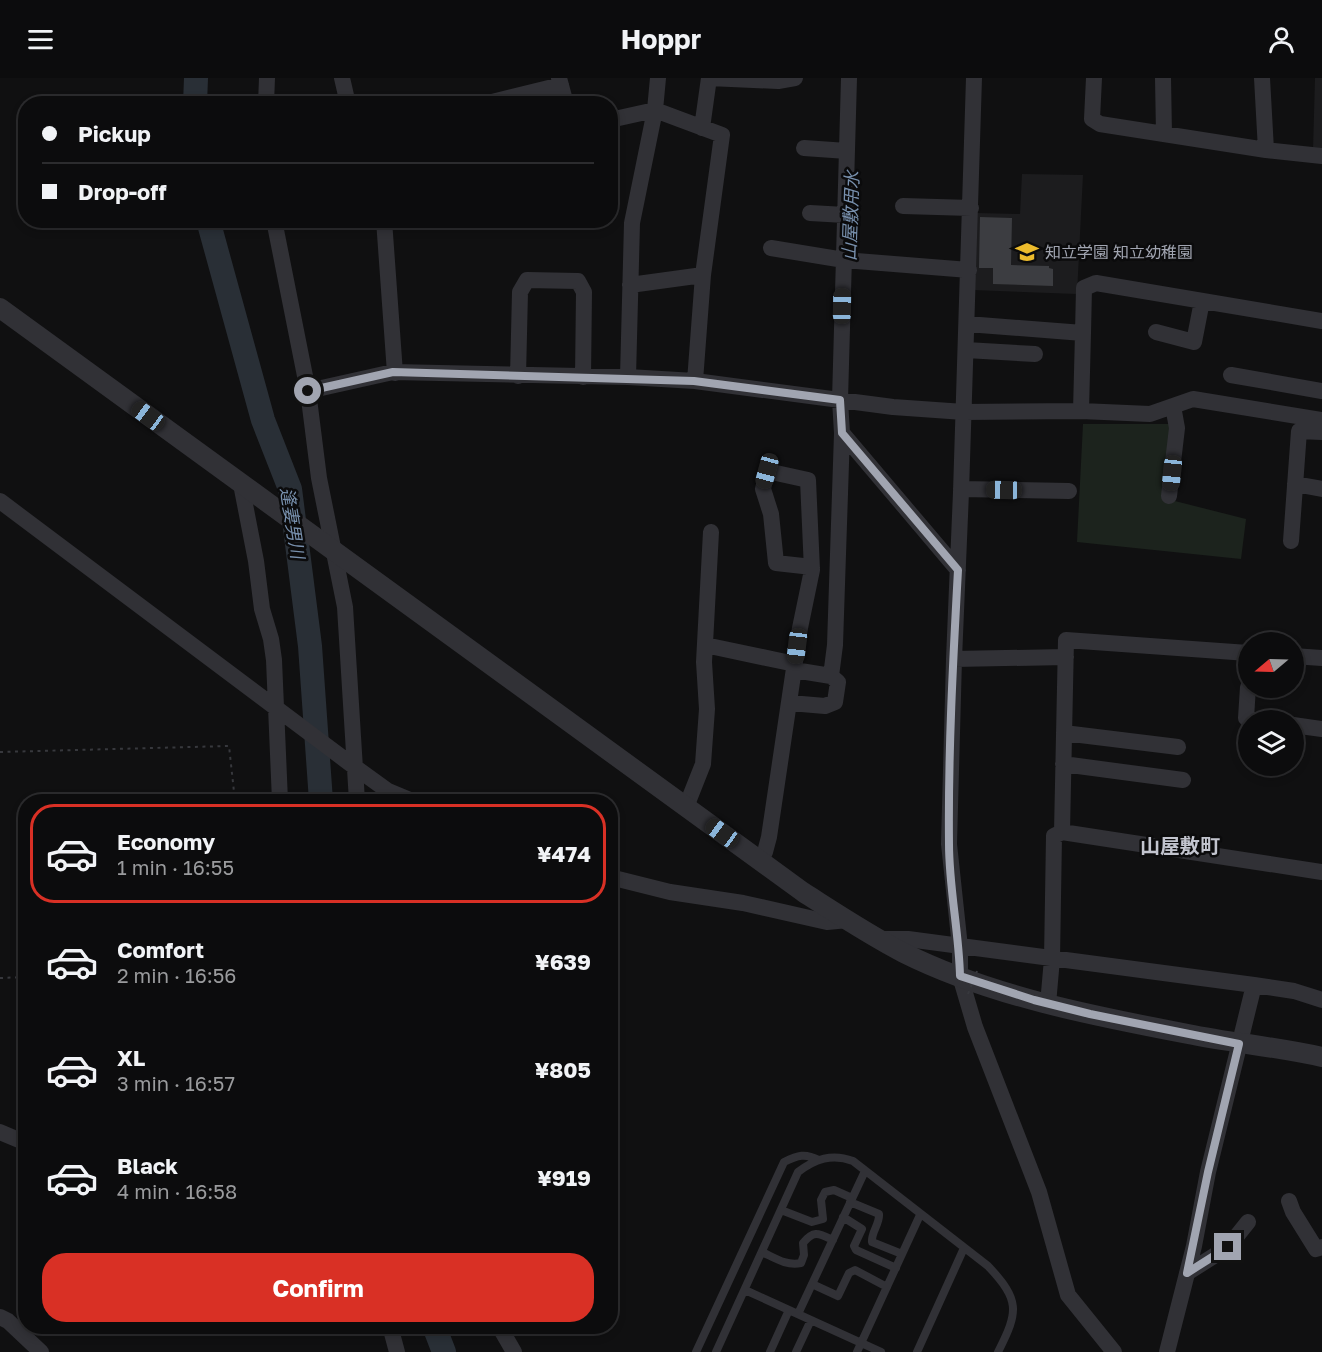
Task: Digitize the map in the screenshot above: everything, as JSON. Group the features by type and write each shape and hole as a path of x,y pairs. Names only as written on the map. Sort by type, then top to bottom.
{"street":[{"path":"266,96 267,78"},
{"path":"342,78 346,96"},
{"path":"628,377 632,222 656,110 658,78"},
{"path":"702,129 709,78 778,81 795,78"},
{"path":"831,676 836,645 849,78"},
{"path":"974,78 949,844 960,946 975,1027 1039,1192 1068,1295 1114,1352"},
{"path":"1094,78 1092,118 1100,124 1266,150 1322,156"},
{"path":"1163,78 1164,134"},
{"path":"1262,78 1266,150"},
{"path":"512,96 560,82"},
{"path":"618,118 656,110 723,135 703,275 694,381"},
{"path":"804,148 847,151"},
{"path":"903,206 971,208"},
{"path":"810,213 845,215"},
{"path":"276,228 308,391 330,548 345,607 351,764 356,794"},
{"path":"385,228 395,373"},
{"path":"771,248 844,260 969,270"},
{"path":"630,285 703,275"},
{"path":"518,376 520,292 527,280 578,281 584,292 583,377"},
{"path":"1081,411 1084,288 1091,284 1322,321"},
{"path":"1156,332 1194,342 1202,301"},
{"path":"0,308 803,892 905,953 968,980 1048,1004 1239,1044 1291,1050 1322,1057"},
{"path":"967,324 1083,333"},
{"path":"966,350 1035,354"},
{"path":"308,391 395,373 628,377 694,381 840,400 964,412 1081,411 1150,414 1193,399 1322,420"},
{"path":"1230,375 1322,391"},
{"path":"1169,496 1177,428 1173,406"},
{"path":"1291,541 1299,431 1322,432"},
{"path":"842,433 958,570"},
{"path":"759,860 765,852 770,837 800,628 812,567 808,480 767,471 763,489 771,514 776,563 812,567"},
{"path":"1295,484 1322,489"},
{"path":"245,487 262,609 271,639 282,713 279,752 280,794"},
{"path":"961,489 1069,491"},
{"path":"0,501 282,713 395,794"},
{"path":"686,807 703,764 708,709 705,645 711,532"},
{"path":"1062,832 1066,640 1238,652"},
{"path":"705,645 831,676 838,682 835,702 825,706 790,703"},
{"path":"954,658 1066,657"},
{"path":"1304,657 1322,658"},
{"path":"1304,727 1322,729"},
{"path":"1064,733 1178,747"},
{"path":"1063,764 1183,780"},
{"path":"1048,1004 1052,960 1054,836 1062,832 1322,872"},
{"path":"618,880 743,903 827,922 849,920"},
{"path":"881,939 897,938 1254,985 1294,991 1322,1000"},
{"path":"1167,1352 1254,985"},
{"path":"0,1132 18,1140"},
{"path":"1289,1201 1293,1212 1316,1249 1322,1247"},
{"path":"1187,1273 1228,1247 1248,1222"},
{"path":"0,1317 18,1330"},
{"path":"22,1334 41,1352"},
{"path":"392,1334 397,1352"},
{"path":"504,1334 514,1352"}],"lane":[{"path":"696,1352 784,1162 807,1154 819,1160"},
{"path":"716,1352 798,1172 819,1160 840,1156 853,1161 988,1266 1005,1284 1011,1295 1013,1317 1011,1328 999,1352"},
{"path":"798,1314 865,1171"},
{"path":"781,1210 812,1222 823,1218 821,1200 825,1192 834,1190 879,1214 872,1242 902,1254"},
{"path":"857,1352 920,1215"},
{"path":"843,1217 862,1229 854,1246 856,1250 896,1268"},
{"path":"762,1252 788,1264 801,1263 804,1256 803,1243 810,1235 814,1233 833,1240"},
{"path":"917,1352 964,1248"},
{"path":"812,1284 838,1296 849,1273 855,1270 887,1287"},
{"path":"745,1290 881,1352"},
{"path":"770,1352 789,1310"},
{"path":"796,1352 811,1320"}],"path":[{"path":"0,752 229,746 234,794"},
{"path":"0,978 18,977"}],"shaded area":[{"path":"1315,78 1322,78 1322,151 1313,150"},
{"name":"知立学園 知立幼稚園","path":"1022,174 1083,175 1077,294 973,290 976,213 1020,214"},
{"path":"1083,424 1172,424 1163,498 1246,519 1241,559 1077,542"}],"building":[{"path":"980,217 1012,218 1011,265 1049,266 1053,269 1053,286 993,284 993,268 979,268"}],"waterway":[{"name":"逢妻男川","path":"195,96 196,78"},
{"name":"逢妻男川","path":"210,228 263,420 290,489 310,646 321,794"},
{"name":"逢妻男川","path":"437,1334 444,1352"}],"place":[{"name":"知立学園 知立幼稚園","path":"1027,252"}],"district":[{"name":"山屋敷町","path":"1180,845"}],"route":[{"path":"308,391 393,372 628,377 694,381 840,400 842,433 958,570 949,844 960,946 960,976 1034,1000 1090,1014 1239,1044 1208,1172 1187,1273 1228,1247"}],"water label":[{"name":"山屋敷用水","path":"850,216"}]}
